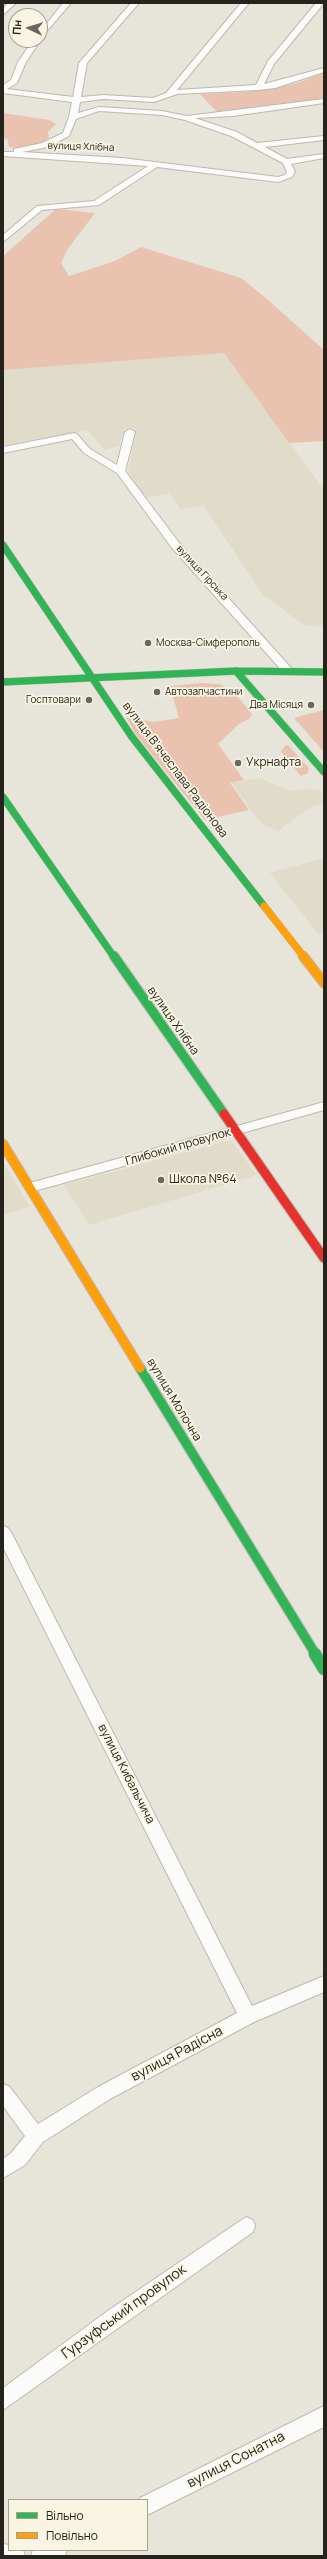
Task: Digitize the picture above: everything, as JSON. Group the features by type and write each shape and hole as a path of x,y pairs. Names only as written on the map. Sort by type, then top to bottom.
{"main road":[{"name":"вулиця В'ячеслава Радіонова","path":"3,545 132,737 324,983"},
{"path":"236,671 324,772"},
{"path":"3,682 92,676 236,671 324,672"},
{"name":"вулиця Хлібна","path":"3,797 234,1131 324,1258"},
{"name":"вулиця Молочна","path":"3,1144 9,1161 31,1187 324,1669"}],"street":[{"path":"3,13 12,3"},
{"path":"48,27 67,3"},
{"name":"вулиця Хлібна","path":"5,155 20,150 45,145 66,134 73,117 83,63 88,55 135,3"},
{"path":"170,93 245,3"},
{"path":"258,88 271,63 320,3"},
{"path":"3,88 14,81 22,62 32,48"},
{"path":"3,88 76,100 104,98 154,100 170,93 258,88 289,82 324,70"},
{"path":"182,117 233,114 324,101"},
{"path":"73,117 100,108 162,113 182,117 234,134 286,162 324,156"},
{"path":"256,146 324,138"},
{"name":"вулиця Хлібна","path":"5,155 122,160 155,166 196,168 278,180 288,177 291,172 286,162"},
{"path":"3,239 40,208 96,203 155,166"},
{"path":"120,471 130,432"},
{"name":"вулиця Гірська","path":"3,450 74,436 87,451 120,471 176,546 288,671"},
{"name":"Глибокий провулок","path":"31,1187 324,1106"},
{"name":"вулиця Кибальчича","path":"3,1532 248,2016"},
{"name":"вулиця Радісна","path":"3,2169 18,2159 36,2136 104,2093 248,2016 324,1984"},
{"path":"3,2092 36,2136"},
{"name":"Гурзуфський провулок","path":"3,2400 116,2317 246,2226"},
{"name":"вулиця Сонатна","path":"148,2504 324,2416"},
{"path":"41,2556 54,2551"}],"shaded area":[{"path":"324,73 324,99 217,112 200,94 246,92 294,84"},
{"path":"3,113 49,120 56,124 48,132 49,137 42,143 17,148 9,147 8,140 3,137"},
{"path":"56,209 95,213 67,250 61,263 69,276 115,261 141,247 241,278 267,299 324,350 324,441 289,443 224,353 3,370 3,256"},
{"path":"224,353 322,487 324,487 324,627 304,625 263,595 204,506 181,509 169,493 145,498 128,471 136,433 133,427 124,429 119,446 104,450 88,430 3,445 3,370"},
{"path":"202,683 219,684 233,691 252,714 250,718 239,724 218,744 244,780 230,783 249,810 205,820 137,736 126,717 154,722 179,718 170,686"},
{"path":"324,710 324,752 294,718"},
{"path":"286,745 289,746 309,768 308,773 301,776 282,753 281,751"},
{"path":"260,778 287,790 318,789 324,796 324,803 312,806 278,831 266,826 255,816 232,783"},
{"path":"324,858 324,934 319,935 270,873"},
{"name":"Школа №64","path":"231,1140 257,1175 89,1225 64,1185"},
{"path":"4,1164 30,1207 3,1215 3,1165"}],"traffic: fast":[{"path":"3,545 132,737 264,906"},
{"path":"236,671 324,772"},
{"path":"3,682 236,671 324,672"},
{"path":"3,797 224,1114"},
{"path":"140,1368 324,1669"}],"traffic: slow":[{"path":"264,906 324,983"},
{"path":"3,1144 140,1368"}],"traffic: jam":[{"path":"224,1114 324,1258"}],"place":[{"name":"Москва-Сімферополь","path":"148,643"},
{"name":"Автозапчастини","path":"157,692"},
{"name":"Госптовари","path":"89,700"},
{"name":"Два Місяця","path":"311,705"},
{"name":"Укрнафта","path":"238,763"},
{"name":"Школа №64","path":"161,1180"}]}
